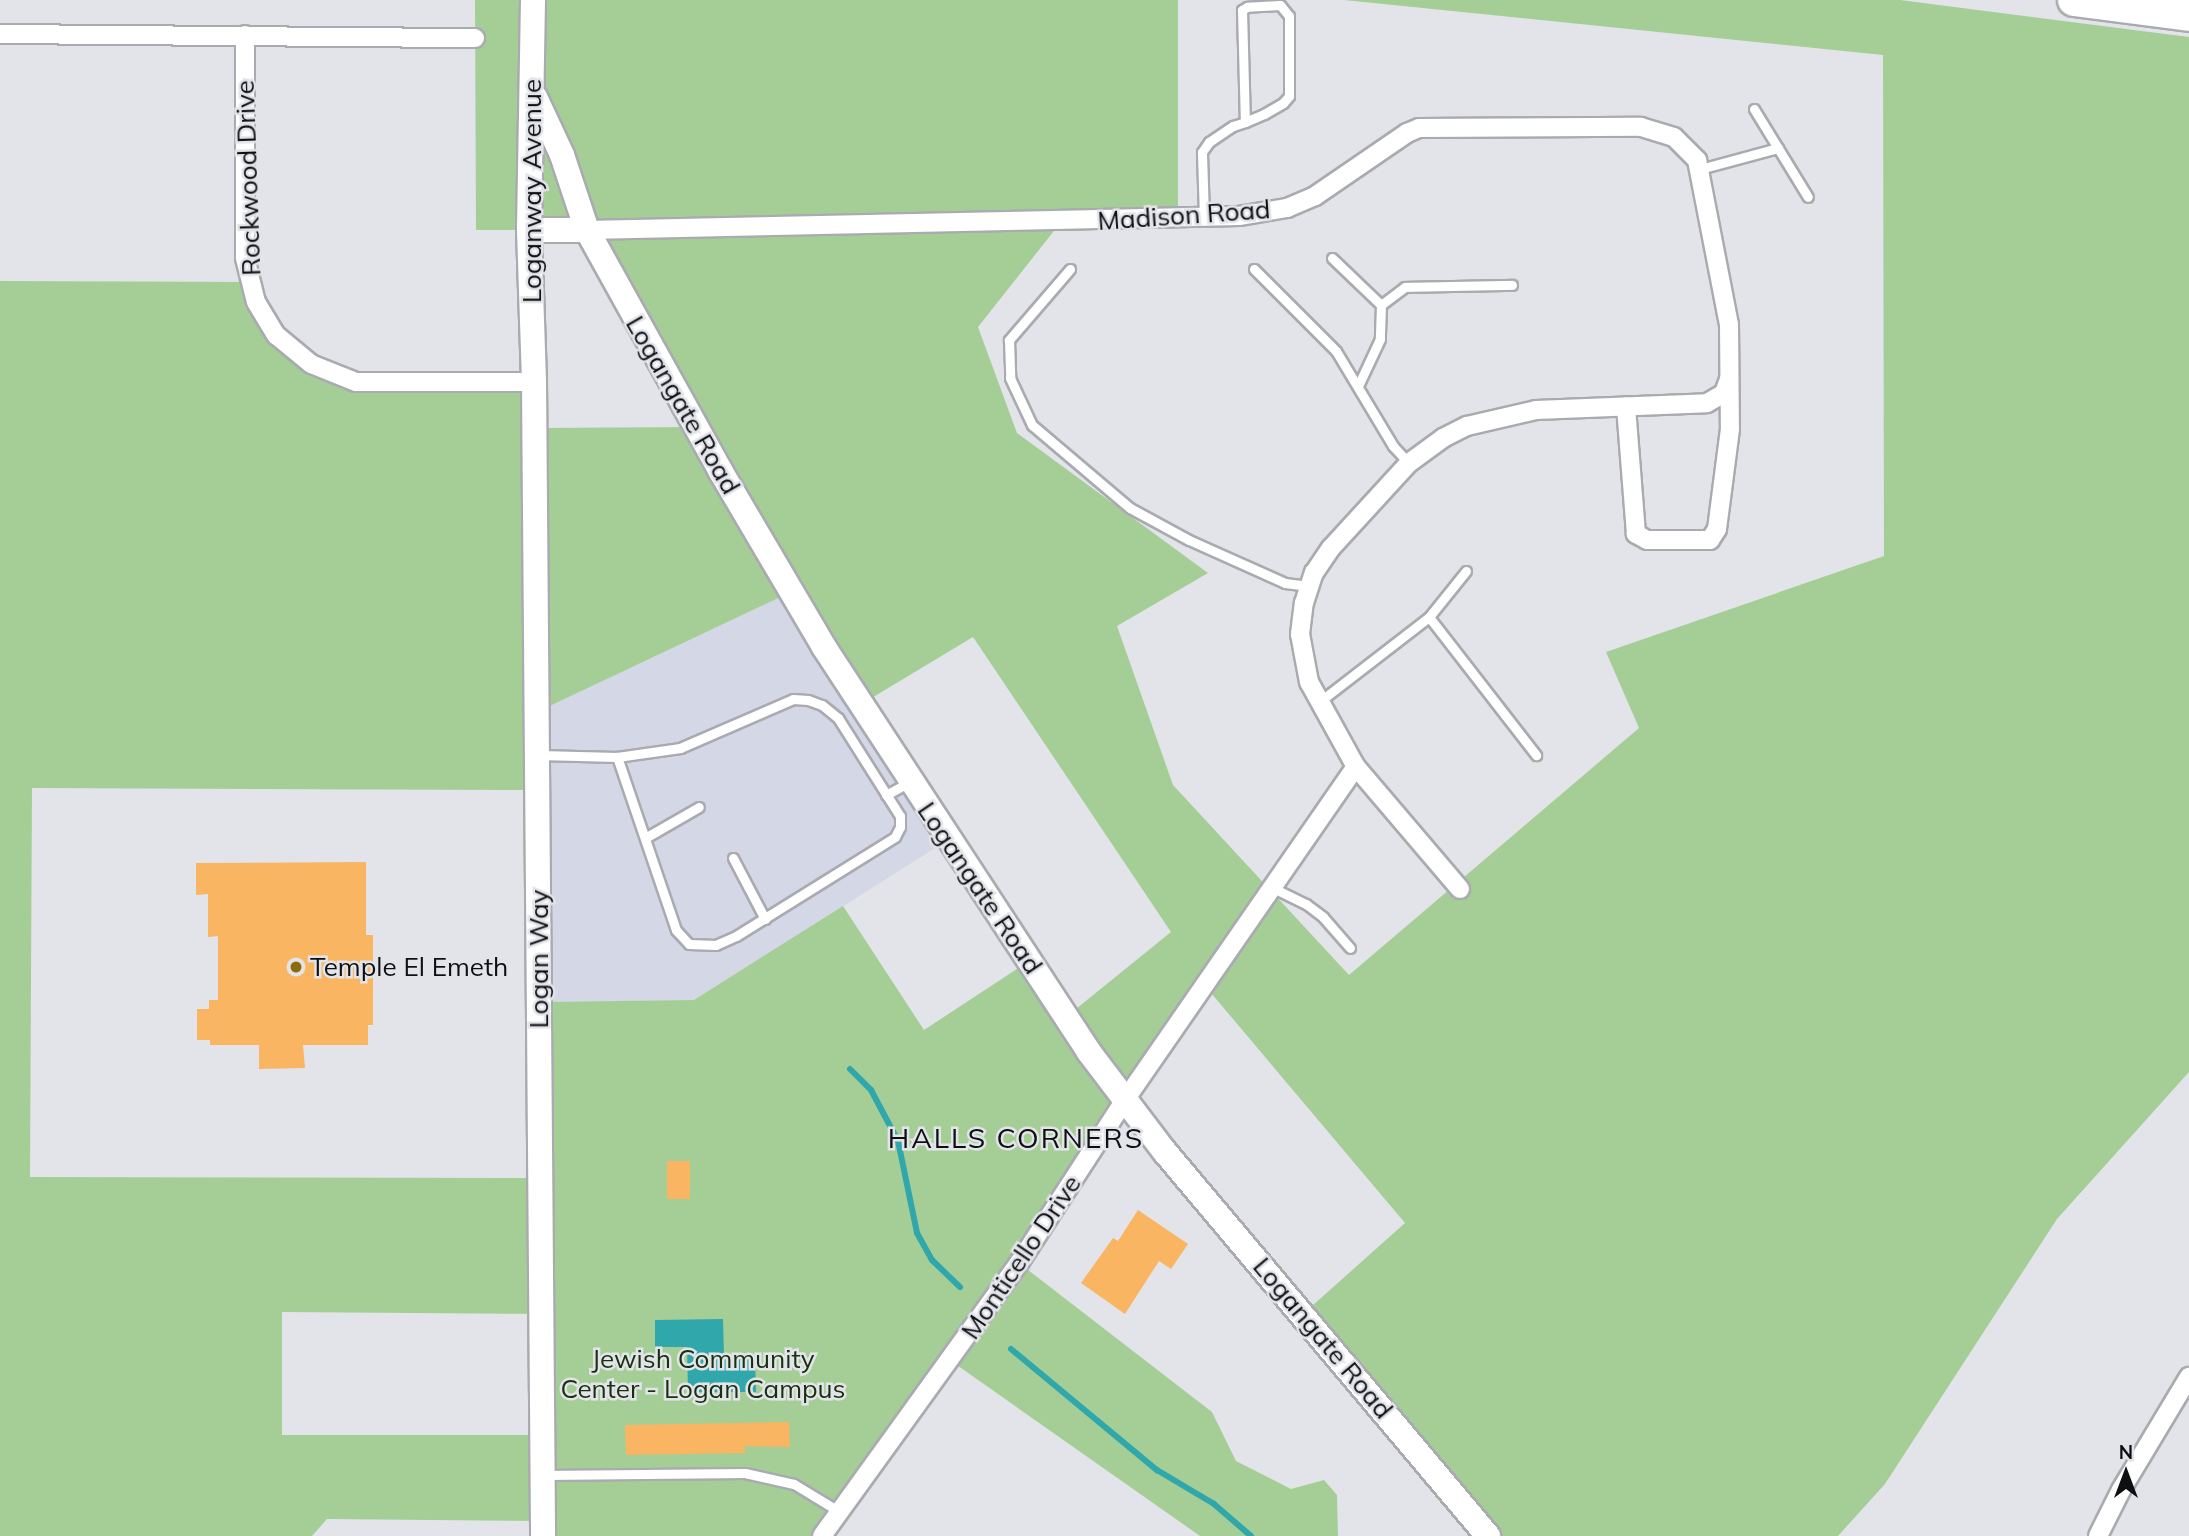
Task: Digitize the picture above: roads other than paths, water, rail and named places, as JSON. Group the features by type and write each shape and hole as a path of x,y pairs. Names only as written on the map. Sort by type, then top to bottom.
{"highway":[{"path":"2074,0 2189,15"}],"street":[{"name":"Loganway Avenue","path":"533,0 529,230 534,382"},
{"path":"0,34 475,37"},
{"name":"Rockwood Drive","path":"245,35 245,258 256,302 276,335 310,364 356,382 534,382"},
{"name":"Logangate Road","path":"532,89 562,155 587,230 721,472 824,647 910,782 1089,1052 1125,1100 1488,1536"},
{"name":"Madison Road","path":"587,230 1255,215 1306,200 1419,128 1641,127 1674,137 1688,148 1700,169 1729,324 1730,429 1717,529 1710,540 1647,540 1636,534 1626,407"},
{"path":"529,230 587,230"},
{"path":"1460,889 1356,767 1309,682 1301,648 1301,617 1309,586 1331,548 1409,463 1443,438 1496,417 1536,410 1706,402 1724,393 1731,375"},
{"name":"Logan Way","path":"534,382 543,1536"},
{"name":"Monticello Drive","path":"822,1536 1019,1263 1125,1100 1356,767"},
{"path":"2098,1536 2121,1490 2189,1377"}],"lane":[{"path":"1204,217 1202,152 1209,142 1283,103 1289,96 1289,16 1280,5 1247,6 1242,10 1245,122"},
{"path":"1754,109 1808,197"},
{"path":"1700,169 1778,148"},
{"path":"1332,258 1381,305 1380,339 1358,386"},
{"path":"1070,269 1009,340 1010,378 1032,425 1130,508 1189,540 1285,583 1309,586"},
{"path":"1254,269 1336,351 1393,446 1409,463"},
{"path":"1381,305 1405,287 1512,285"},
{"path":"1319,702 1429,617 1466,571"},
{"path":"1429,617 1536,755"},
{"path":"537,755 617,757 680,748 793,699 808,700 822,705 838,718 900,816 895,837 765,919 716,945 689,944 676,930 617,757"},
{"path":"886,795 910,782"},
{"path":"645,838 699,807"},
{"path":"733,858 765,919"},
{"path":"1273,888 1306,904 1323,917 1350,948"},
{"path":"543,1475 745,1473 794,1484 840,1512"}],"water":[{"path":"723,1319 724,1356 755,1356 756,1392 688,1392 687,1347 655,1347 655,1320"}],"waterway":[{"path":"850,1069 871,1090 898,1141 917,1233 932,1260 960,1287"},
{"path":"1011,1349 1157,1470 1214,1504 1251,1536"}],"place":[{"name":"Temple El Emeth","path":"296,967"}],"district":[{"name":"HALLS CORNERS","path":"1016,1138"}],"park label":[{"name":"Jewish Community Center - Logan Campus","path":"703,1374"}]}
